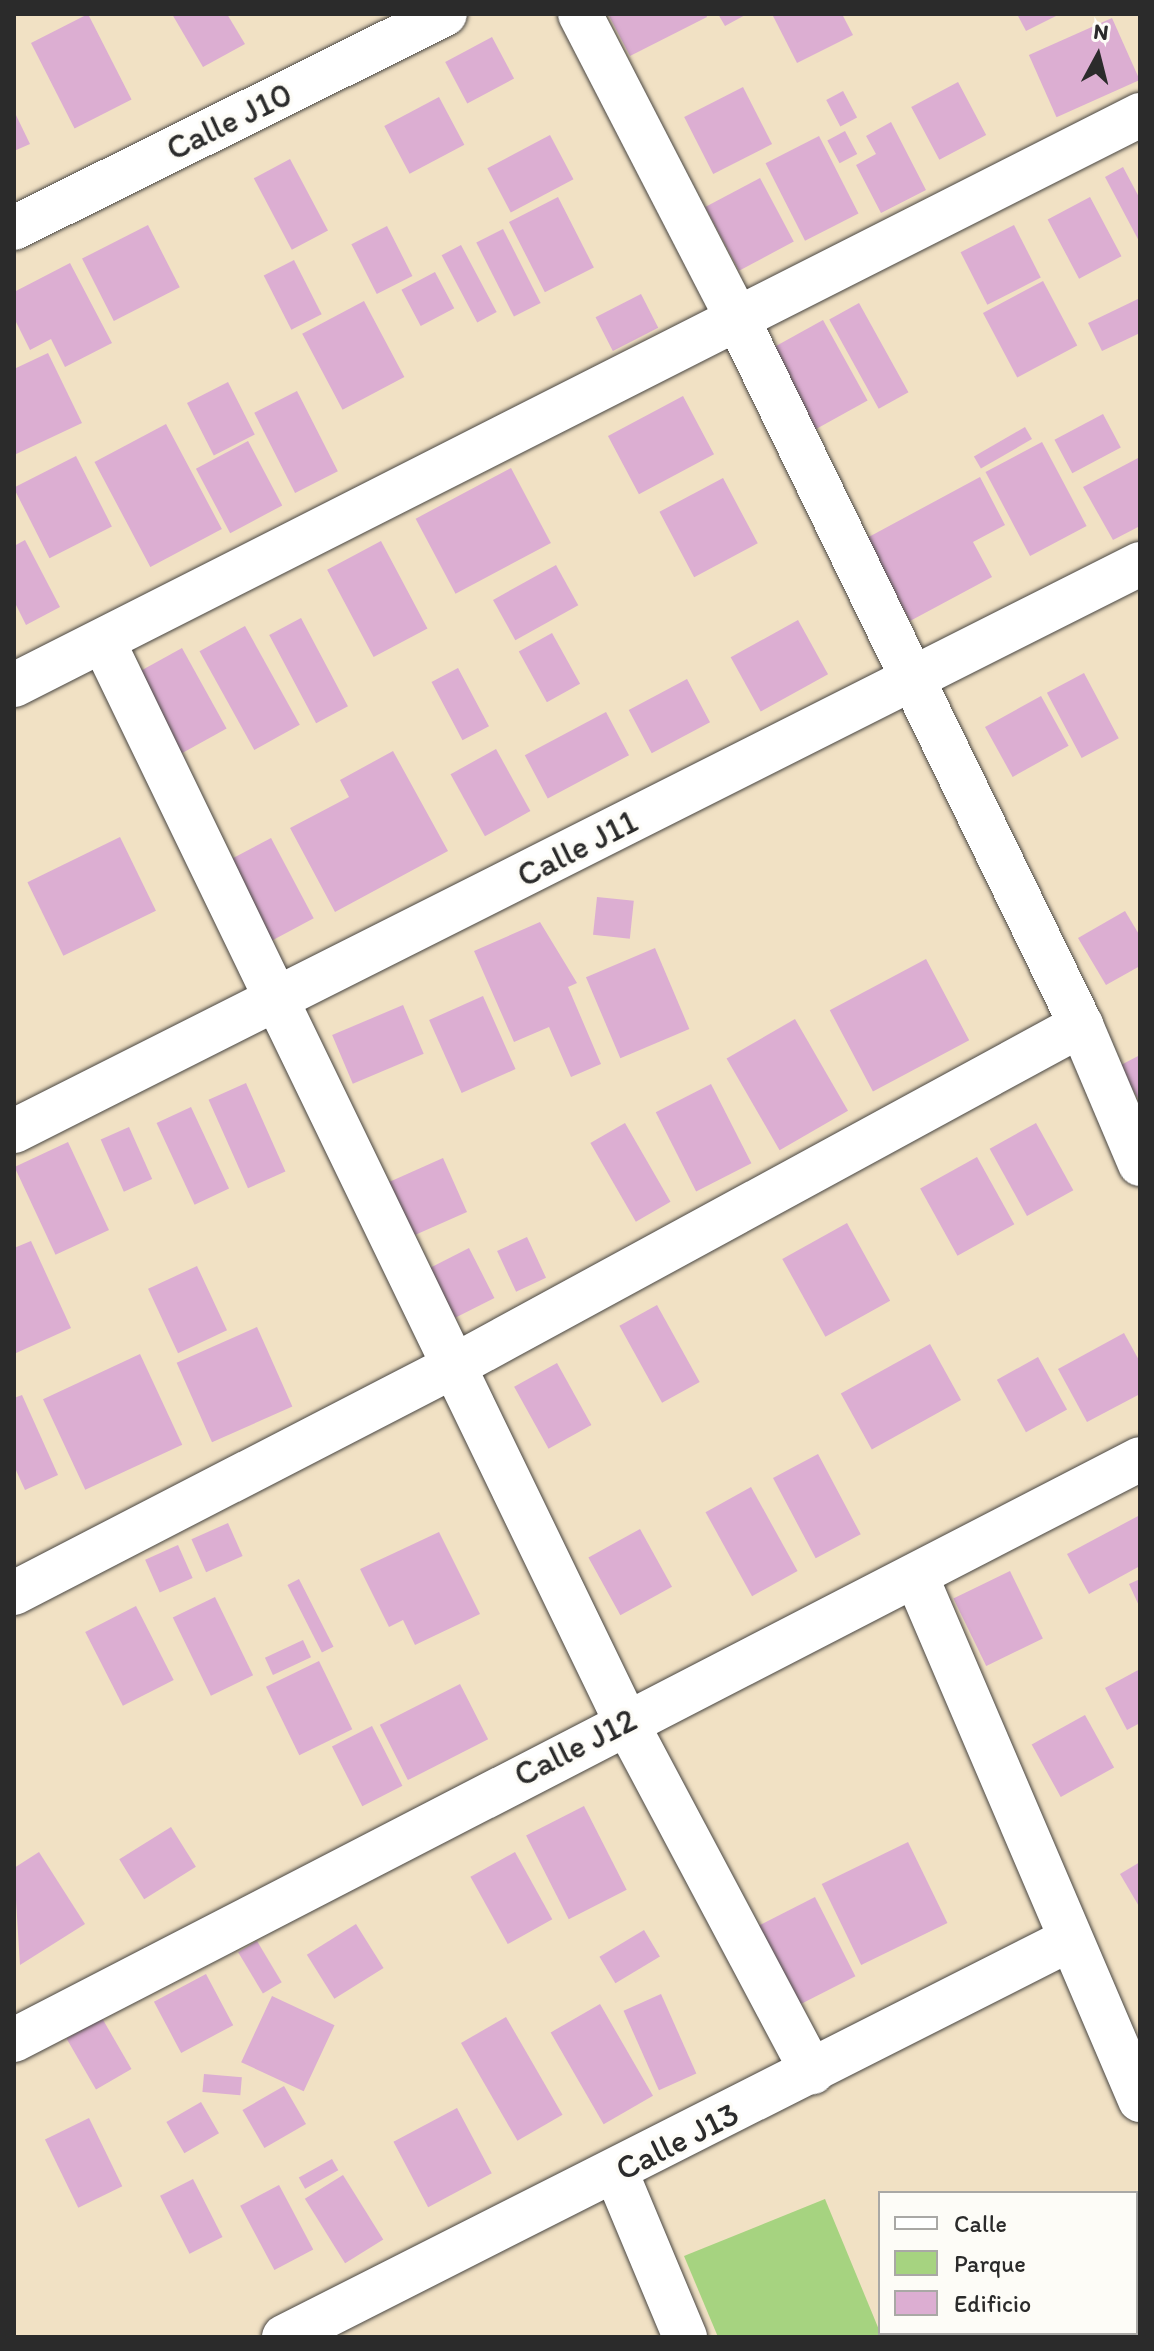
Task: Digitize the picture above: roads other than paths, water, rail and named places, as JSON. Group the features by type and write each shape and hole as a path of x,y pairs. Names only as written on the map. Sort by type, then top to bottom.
{"street":[{"name":"Calle J10","path":"14,228 445,14"},
{"path":"580,14 740,324 1081,1025 1140,1164"},
{"path":"14,685 104,643 740,324 1140,115"},
{"name":"Calle J11","path":"14,1131 276,1004 909,676 1140,564"},
{"path":"104,643 625,1720 812,2072"},
{"path":"14,1593 454,1366 1081,1025"},
{"name":"Calle J12","path":"14,2040 625,1720 916,1576 1140,1459"},
{"path":"916,1576 1067,1941 1140,2100"},
{"name":"Calle J13","path":"284,2337 616,2172 1067,1941"},
{"path":"616,2172 685,2337"}]}
